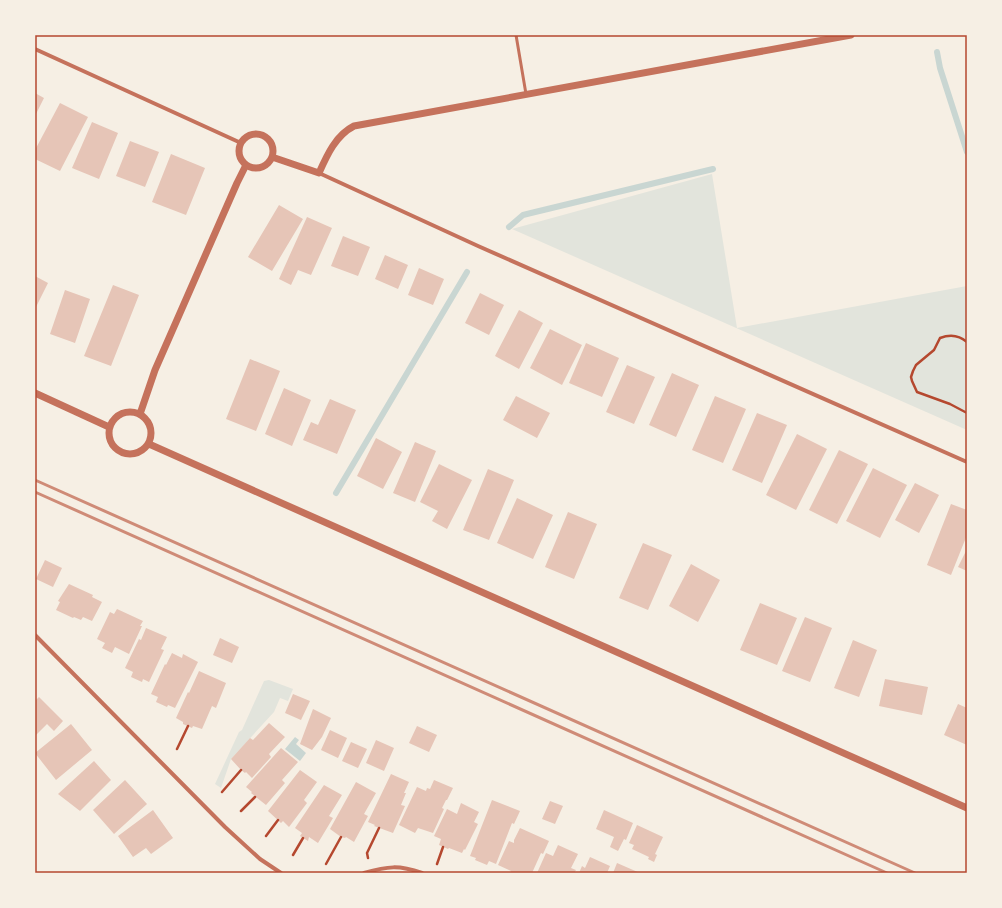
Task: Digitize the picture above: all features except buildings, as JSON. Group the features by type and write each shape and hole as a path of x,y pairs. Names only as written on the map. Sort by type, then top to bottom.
{"street":[{"path":"319,172 325,159 341,134 354,126 851,35"},
{"path":"35,49 241,143"},
{"path":"251,135 263,135 270,141 273,148 270,161 264,167 255,168 246,165 239,154 241,143 251,135"},
{"path":"272,157 319,172 478,246 967,462"},
{"path":"140,414 155,370 246,165"},
{"path":"35,394 109,427"},
{"path":"125,412 140,414 150,424 152,430 149,444 145,449 132,455 119,452 113,447 110,441 109,427 118,415 125,412"},
{"path":"149,444 967,808"},
{"path":"35,635 225,826 260,859 281,873"},
{"path":"364,873 391,867 407,868 422,873"}],"lane":[{"path":"516,35 526,94"},
{"path":"390,873 391,867"}],"path":[{"path":"967,342 960,337 954,336 947,335 940,338 934,350 916,365 911,377 917,392 950,404 967,413"},
{"path":"177,748 188,726"},
{"path":"222,792 241,770"},
{"path":"241,812 255,797"},
{"path":"266,836 278,820"},
{"path":"368,858 368,853 380,828"},
{"path":"326,864 341,837"},
{"path":"293,854 303,838"},
{"path":"437,864 443,847"}],"shaded area":[{"path":"712,174 737,328 967,286 967,430 512,229"},
{"path":"269,680 293,689 288,701 280,698 274,712 231,759 221,788 215,784 264,681"},
{"path":"295,737 299,740 296,744 306,753 300,761 285,749"}],"waterway":[{"path":"937,52 940,68 967,152"},
{"path":"509,227 523,215 713,169"},
{"path":"336,493 467,272"}],"railway":[{"path":"35,480 915,873"},
{"path":"35,492 887,873"}]}
